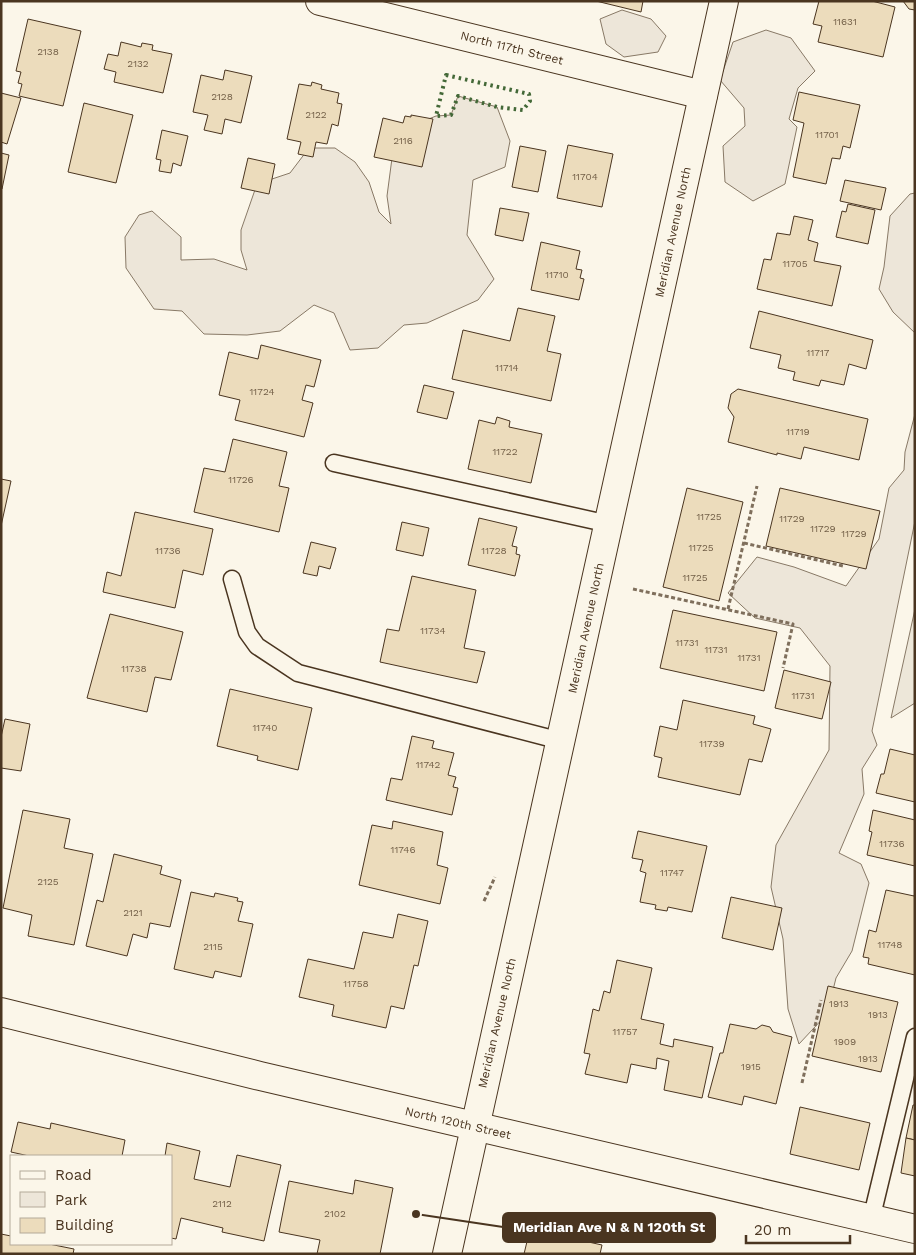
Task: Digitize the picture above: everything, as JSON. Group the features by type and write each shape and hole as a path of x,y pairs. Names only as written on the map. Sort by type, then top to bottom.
{"street":[{"name":"North 117th Street","path":"320,1 703,95"},
{"name":"Meridian Avenue North","path":"447,1254 724,1"},
{"name":"North 120th Street","path":"1,1012 915,1229"}],"lane":[{"path":"334,462 609,524"},
{"path":"232,579 246,632 257,646 298,673 561,741"},
{"path":"872,1220 915,1037"}],"path":[{"path":"728,609 757,486"},
{"path":"744,543 843,566"},
{"path":"633,589 793,624 782,668"},
{"path":"802,1083 821,1000"}],"green space":[{"path":"622,10 651,19 666,36 658,52 624,57 606,44 600,19"},
{"path":"766,30 791,38 815,71 798,88 789,119 797,127 785,184 753,201 725,182 723,146 745,126 744,108 720,80 733,42"},
{"path":"458,96 497,107 510,141 505,167 473,180 467,235 494,279 478,300 427,323 404,325 378,348 350,350 334,313 314,305 280,331 247,335 204,334 182,311 154,309 126,268 125,237 139,215 152,211 181,237 181,260 214,259 247,270 241,250 241,230 257,184 290,173 309,148 335,148 355,162 369,182 379,212 391,224 387,196 394,143 409,127 436,116 451,115"},
{"path":"915,193 915,333 893,312 879,289 884,267 890,216 910,194"},
{"path":"915,414 915,521 872,731 877,745 862,769 864,794 839,853 861,864 869,883 852,951 836,978 827,1014 799,1044 788,1009 783,939 771,887 776,845 829,750 830,666 800,628 755,618 728,593 757,557 794,567 846,586 879,539 889,488 904,470 905,452"}],"shaded area":[{"path":"915,609 915,703 891,718"}],"building":[{"path":"596,1 643,1 641,12"},
{"path":"819,1 872,1 895,7 883,57 818,42 822,26 813,24"},
{"path":"903,1 915,1 915,10 909,9"},
{"path":"28,19 81,31 63,106 19,96 22,84 18,83 21,72 16,71"},
{"path":"121,42 141,47 142,43 153,45 152,50 172,54 163,93 114,82 116,72 104,69 108,54 118,56"},
{"path":"225,70 252,76 241,123 225,119 222,134 204,130 208,115 193,112 201,75 223,80"},
{"path":"312,82 322,85 321,89 339,93 337,103 342,104 338,126 332,124 327,144 316,142 313,157 298,154 301,142 287,139 299,84 311,86"},
{"path":"799,92 860,105 850,148 843,146 840,159 832,158 826,184 793,177 804,123 793,120"},
{"path":"1,93 21,98 7,144 1,142"},
{"path":"84,103 133,115 116,183 68,172"},
{"path":"411,115 433,119 422,167 374,157 383,118 403,123 405,116 411,117"},
{"path":"162,130 188,136 181,166 173,163 171,173 159,171 161,160 156,159"},
{"path":"568,145 613,154 602,207 557,198"},
{"path":"520,146 546,151 538,192 512,187"},
{"path":"1,153 9,155 2,189 1,189"},
{"path":"248,158 275,164 269,194 241,188"},
{"path":"845,180 886,188 881,210 840,201"},
{"path":"848,204 875,210 868,244 836,237 842,211 846,212"},
{"path":"500,208 529,213 523,241 495,235"},
{"path":"794,216 813,220 808,240 818,243 814,261 841,266 832,306 757,289 764,259 771,260 777,233 790,235"},
{"path":"541,242 580,251 576,269 582,270 580,278 584,279 579,300 531,290"},
{"path":"518,308 555,316 547,351 561,354 551,401 452,379 463,330 510,341"},
{"path":"759,311 873,340 866,369 849,364 844,385 821,380 819,386 793,380 795,372 778,368 781,355 750,348"},
{"path":"261,345 321,360 314,387 306,385 302,400 313,403 304,437 235,420 240,400 219,395 229,352 258,359"},
{"path":"424,385 454,392 447,419 417,412"},
{"path":"738,389 868,419 859,460 804,447 801,459 777,453 777,455 728,442 734,417 728,408 731,394"},
{"path":"497,417 510,421 509,427 542,434 531,483 468,469 479,420 495,424"},
{"path":"233,439 287,452 279,486 289,488 279,532 194,512 204,468 225,472"},
{"path":"1,479 11,481 1,526"},
{"path":"687,488 743,502 719,601 663,587"},
{"path":"780,488 880,511 866,569 766,546"},
{"path":"135,512 213,529 203,575 183,570 175,608 103,592 107,572 121,576"},
{"path":"479,518 517,527 512,546 517,547 516,554 520,555 515,576 468,565"},
{"path":"402,522 429,528 423,556 396,550"},
{"path":"311,542 336,548 330,569 319,566 317,576 303,573"},
{"path":"412,576 476,590 464,648 485,652 477,683 380,662 387,629 399,631"},
{"path":"673,610 777,632 764,691 660,668"},
{"path":"110,614 183,632 171,680 155,677 147,712 87,698"},
{"path":"784,670 831,682 822,719 775,708"},
{"path":"230,689 312,708 298,770 257,760 258,756 217,746"},
{"path":"683,700 755,716 753,724 771,729 762,762 749,759 740,795 658,777 662,758 654,756 660,726 677,730"},
{"path":"5,719 30,724 21,771 1,768 1,737"},
{"path":"412,736 434,741 432,748 454,753 448,775 456,777 453,787 458,788 452,815 386,800 391,778 402,780"},
{"path":"890,749 915,755 915,802 876,793 881,774 884,774"},
{"path":"23,810 70,819 64,848 93,854 74,945 28,936 32,915 3,908"},
{"path":"873,810 915,820 915,866 867,855 872,832 869,831"},
{"path":"393,821 443,832 437,865 448,868 440,904 359,885 372,825 392,829"},
{"path":"638,831 707,846 692,912 668,907 667,911 655,909 656,905 640,902 646,873 640,871 643,860 632,858"},
{"path":"114,854 162,866 160,874 181,880 170,927 150,923 147,938 133,934 127,956 86,946 97,900 103,902"},
{"path":"886,890 914,896 915,893 915,975 868,964 869,958 863,957 869,930 876,932"},
{"path":"191,892 214,897 215,893 238,898 237,901 243,902 238,921 253,924 241,977 215,971 213,978 174,969"},
{"path":"731,897 782,908 773,950 722,938"},
{"path":"398,914 428,921 418,966 414,965 404,1009 391,1006 386,1028 332,1016 334,1005 299,997 308,959 354,969 363,932 393,938"},
{"path":"617,960 652,968 641,1019 664,1024 660,1044 673,1047 674,1039 713,1047 702,1098 664,1090 669,1061 657,1058 656,1069 631,1064 627,1083 585,1074 590,1054 584,1053 593,1009 599,1011 604,991 610,993"},
{"path":"828,986 898,1002 881,1072 812,1056"},
{"path":"730,1024 756,1029 762,1025 770,1027 773,1032 792,1037 776,1104 744,1096 742,1105 708,1097 720,1053 723,1053"},
{"path":"913,1105 915,1105 915,1140 906,1138"},
{"path":"800,1107 870,1123 859,1170 790,1154"},
{"path":"18,1122 50,1129 51,1123 125,1140 122,1155 24,1155 11,1152"},
{"path":"906,1138 915,1140 915,1176 901,1173"},
{"path":"167,1143 200,1151 194,1179 230,1187 237,1155 281,1165 264,1241 222,1232 223,1228 181,1218 176,1239 172,1238 172,1155 165,1155"},
{"path":"355,1180 393,1188 380,1254 317,1254 320,1240 279,1232 289,1181 353,1194"},
{"path":"530,1229 602,1245 600,1254 524,1254"},
{"path":"1,1234 10,1236 10,1245 54,1245 74,1249 73,1254 1,1254"}],"hedge":[{"path":"446,75 529,94 530,101 523,110 497,107 458,96 451,115 436,116 446,75"}],"place":[{"name":"Meridian Ave N & N 120th St","path":"416,1214"}]}
